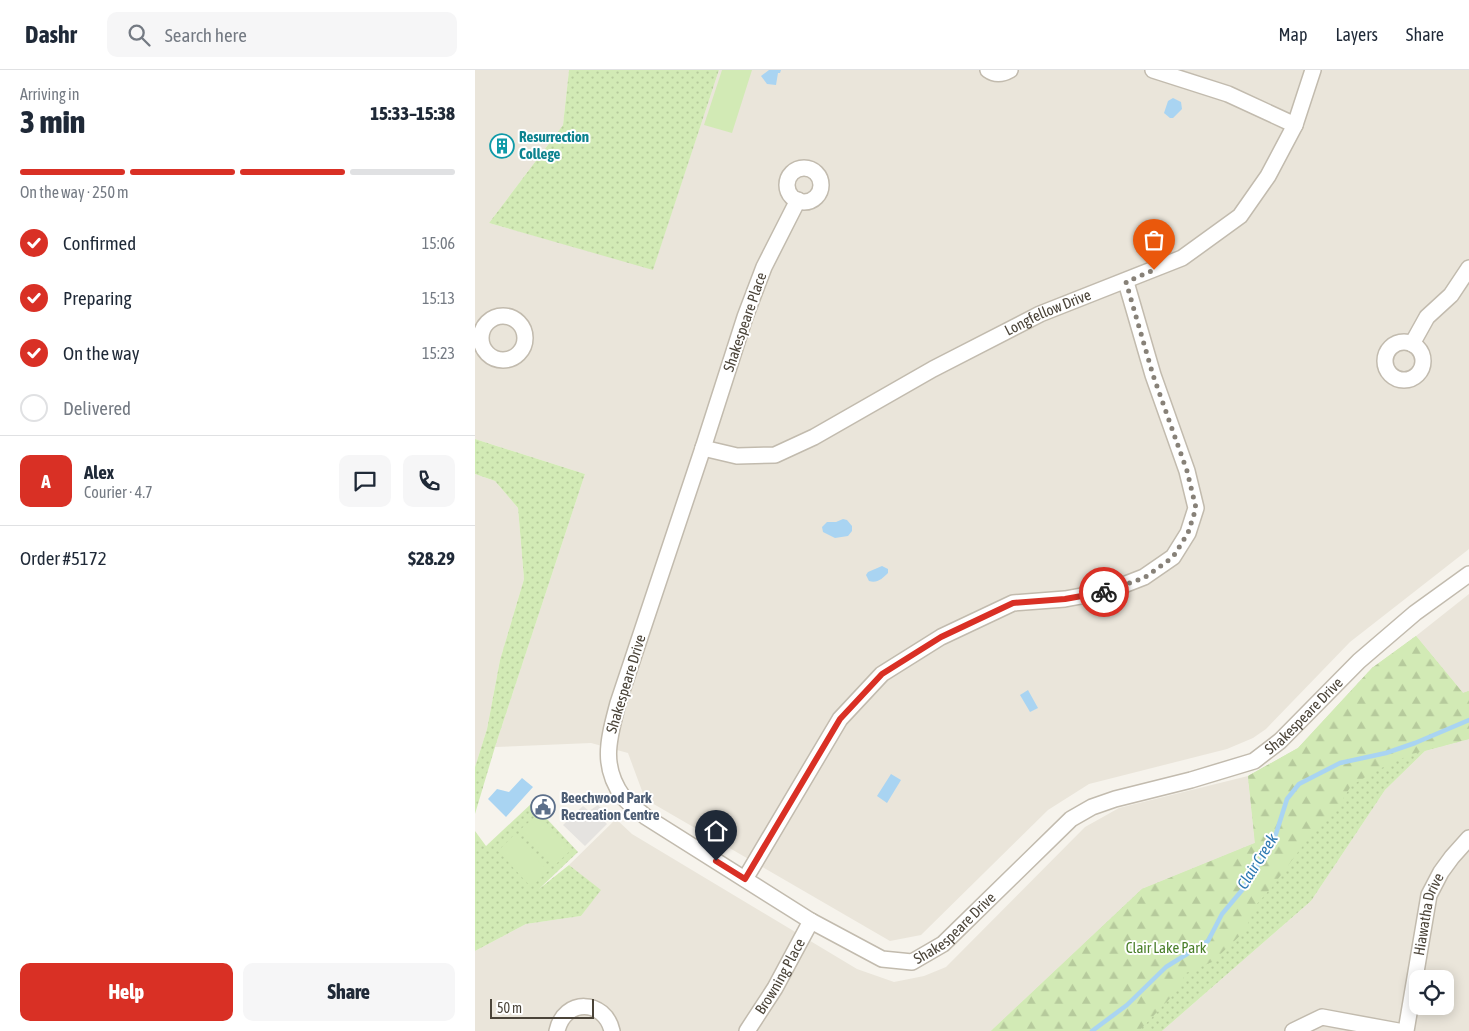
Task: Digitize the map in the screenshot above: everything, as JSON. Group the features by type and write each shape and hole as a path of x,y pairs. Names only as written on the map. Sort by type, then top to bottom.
{"street":[{"path":"988,70 997,74 1010,70"},
{"path":"1153,70 1228,94 1295,124"},
{"name":"Longfellow Drive","path":"703,448 737,456 775,455 814,437 933,369 1040,314 1126,282 1182,258 1240,216 1268,176 1295,124 1313,70"},
{"name":"Shakespeare Place","path":"703,448 732,354 761,275 798,200"},
{"path":"1412,344 1427,317 1451,295 1469,268"},
{"path":"745,879 840,719 882,674 941,637 1013,603 1065,599 1109,591 1144,578 1173,557 1188,533 1196,508 1187,471 1153,375 1126,282"},
{"name":"Shakespeare Drive","path":"703,448 617,703 608,744 610,774 624,798 647,817 811,922 881,959 913,962 943,944 1071,819 1092,807 1254,761 1281,741 1359,661 1415,613 1469,574"},
{"name":"Hiawatha Drive","path":"1406,1031 1429,895 1441,872 1469,838"},
{"name":"Browning Place","path":"747,1031 771,995 811,922"},
{"path":"557,1031 563,1017 570,1010 585,1006 599,1010 606,1016 612,1031"},
{"path":"1293,1031 1322,1017 1398,1031"}],"shaded area":[{"path":"475,70 569,70 563,125 489,223 653,269 719,70 1469,70 1469,549 1350,642 1266,729 1253,738 1227,749 1089,784 1048,810 921,935 890,941 645,799 628,753 591,743 495,747 585,474 475,439"},
{"path":"475,474 495,481 518,508 524,579 500,660 487,729 475,767"},
{"path":"1469,594 1469,691 1463,693 1416,636"},
{"path":"1469,739 1469,1031 1162,1031 1311,901 1385,790 1425,751"},
{"path":"1248,776 1255,843 1142,889 991,1031 475,1031 475,951 526,924 581,916 600,890 569,865 616,819 632,834 857,969 894,982 924,976 946,967 1085,827 1119,808"},
{"path":"598,805 608,816 604,821 607,824 585,846 563,825 583,806 589,811"}],"green space":[{"path":"569,70 719,70 653,270 489,223 563,125"},
{"path":"722,70 752,70 732,133 704,125"},
{"path":"475,439 585,474 495,747 475,814 475,767 487,729 500,660 524,579 518,508 495,481 475,474"},
{"name":"Clair Lake Park","path":"1416,636 1463,693 1469,691 1469,739 1425,751 1385,790 1311,901 1162,1031 991,1031 1142,889 1255,843 1248,776 1298,748 1372,668"},
{"name":"Clair Lake Park","path":"1416,636 1463,693 1469,691 1469,739 1412,754 1375,771 1351,786 1341,802 1319,824 1272,887 1255,906 1245,931 1212,962 1186,973 1176,992 1139,1031 991,1031 1142,889 1255,843 1248,776 1298,748 1372,668"},
{"path":"532,803 578,852 539,889 569,865 601,890 581,916 526,924 475,951 475,831 486,846"},
{"path":"538,814 571,850 555,865 521,829"},
{"path":"514,835 548,871 531,887 498,851"}],"water":[{"path":"769,70 781,70 778,73 776,85 767,84 761,76"},
{"path":"1173,98 1181,102 1182,109 1173,118 1170,118 1164,113 1168,101"},
{"path":"843,519 847,520 852,526 852,531 848,536 835,538 823,532 822,527 827,522 836,522"},
{"path":"882,566 888,569 888,573 882,579 869,581 866,575 868,572"},
{"path":"1028,690 1038,708 1030,712 1020,695"},
{"path":"891,774 901,780 887,803 877,796"},
{"path":"522,778 533,787 506,817 488,799 497,789 509,792"}],"waterway":[{"name":"Clair Creek","path":"1092,1031 1127,1005 1166,967 1208,941 1222,914 1243,889 1274,840 1287,799 1299,784 1340,763 1386,753 1469,720"}],"way so far":[{"path":"1104,592 1144,578 1173,557 1188,533 1196,508 1187,471 1153,375 1126,282 1154,270"}],"place":[{"name":"Resurrection College","path":"502,146"},
{"name":"Beechwood Park Recreation Centre","path":"543,807"}],"route":[{"path":"716,861 745,879 840,719 882,674 941,637 1013,603 1065,599 1104,592"}]}
